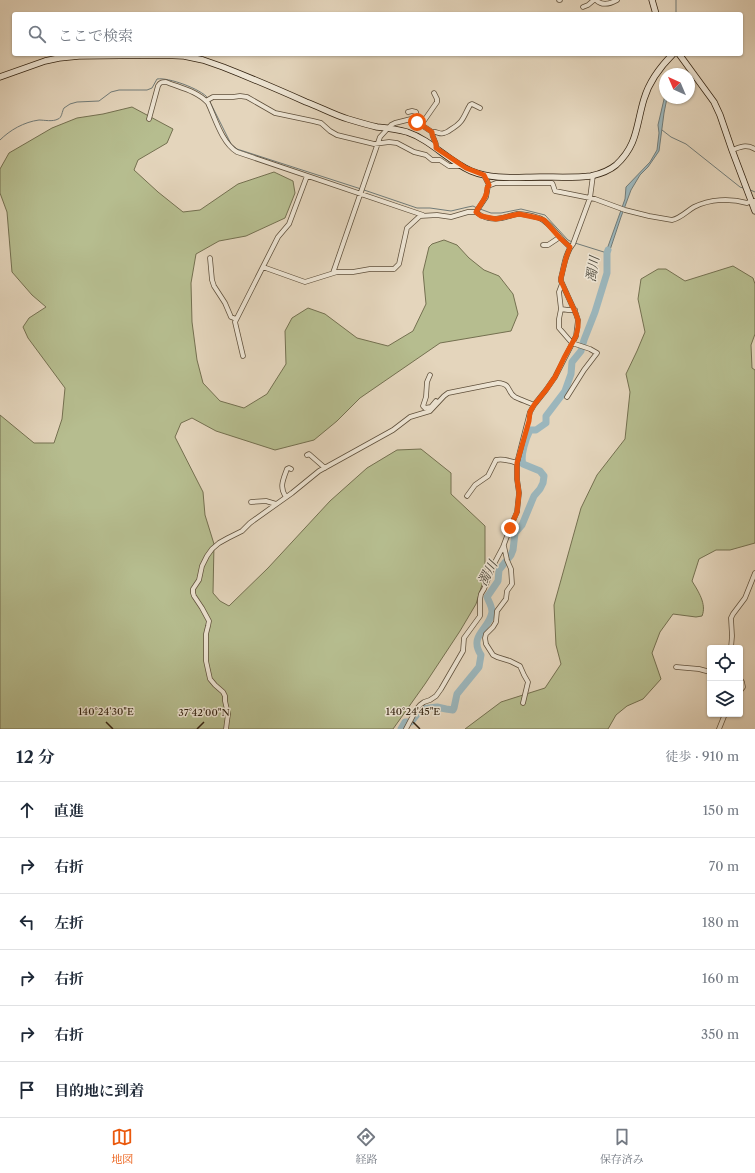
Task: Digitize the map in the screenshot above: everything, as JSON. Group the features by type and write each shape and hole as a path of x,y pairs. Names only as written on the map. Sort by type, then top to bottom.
{"street":[{"path":"584,7 595,0 607,4 617,0"},
{"path":"652,0 655,12"},
{"path":"0,77 45,61 79,56"},
{"path":"184,56 223,66 347,119 377,127 409,132 436,148 461,166 473,172 484,175 504,177 578,177 593,176 604,172 615,166 624,156 635,138 644,99 649,87 661,67 671,56"},
{"path":"681,56 714,102 753,201 755,211"},
{"path":"149,119 158,86 162,82 166,82 194,92 208,99 213,97 247,97 275,113 313,120 321,123 337,135 378,144 389,142 397,143 414,152 426,155 432,160 440,160 449,166 461,166"},
{"path":"420,124 437,102 434,93"},
{"path":"208,99 224,139 234,150 307,176 362,191 424,215 451,217 478,209 486,197 487,188 489,185 484,175"},
{"path":"333,273 380,137 395,123 411,119 432,132 434,131 442,134 461,123 470,105 472,104 480,108"},
{"path":"408,112 416,112 420,124"},
{"path":"432,132 432,137 436,144 436,148"},
{"path":"732,150 742,146 748,146 755,149"},
{"path":"243,356 235,322 236,319 278,237 289,224 307,176"},
{"path":"406,729 420,705 436,696 458,661 463,651 464,638 480,616 480,598 517,512 519,493 517,463 529,421 530,412 555,377 576,336 578,320 575,310 562,284 561,278 566,258 590,198 593,176"},
{"path":"489,185 496,183 552,183 555,191 590,198 625,210 649,216 672,220 695,207 713,201 732,200 747,203 753,201"},
{"path":"478,209 481,216 496,219 519,214 544,220 560,238 573,243"},
{"path":"263,267 306,282 337,272 353,272 370,269 394,269 399,264 407,228 420,216 424,215"},
{"path":"543,245 548,245 560,238"},
{"path":"210,258 214,286 225,303 231,317 236,319"},
{"path":"562,284 559,292 561,309 558,319 560,328 569,341 597,353 567,397"},
{"path":"561,309 575,310"},
{"path":"430,376 427,382 426,397 423,406 425,408 430,407 440,400"},
{"path":"226,729 228,714 225,696 223,692 210,680 206,661 206,634 208,621 193,593 193,589 199,580 202,566 212,549 228,538 242,531 250,523 325,468 393,430 410,417 430,411 448,393 498,383 507,386 514,396 534,405"},
{"path":"307,455 310,454 325,468"},
{"path":"467,496 475,485 488,476 496,460 499,459 517,463"},
{"path":"286,497 282,488 287,469 291,469"},
{"path":"251,502 266,501 276,504"},
{"path":"504,545 507,560 511,569 512,584 507,591 506,599 497,611 496,622 486,634 485,638 486,644 493,655 497,658 510,661 520,666 528,682 523,702"},
{"path":"731,645 733,614 745,598 755,573"},
{"path":"676,667 707,671"},
{"path":"719,729 724,717"}],"green space":[{"path":"132,107 173,129 167,143 138,160 134,170 183,212 200,210 238,184 274,172 293,181 295,193 285,218 246,236 219,241 196,254 191,283 192,322 197,360 203,383 220,401 244,408 267,394 286,364 285,331 292,318 308,308 325,314 357,338 388,346 413,331 426,304 423,272 429,247 432,244 444,240 457,245 469,258 484,270 499,276 513,294 518,314 511,331 440,343 360,398 337,421 314,440 275,450 216,431 192,418 181,423 175,437 203,492 205,515 214,544 213,593 220,601 229,606 268,568 330,501 367,468 397,450 421,449 451,473 451,494 485,526 485,575 476,604 460,631 393,729 0,729 0,415 34,443 54,443 62,419 65,388 28,338 23,327 29,318 46,307 32,295 12,272 7,212 0,193 0,169 9,153 52,128 77,118"},
{"path":"733,266 753,278 755,284 755,334 751,345 752,368 755,370 755,543 730,550 716,550 699,559 692,581 703,602 702,616 696,617 673,614 660,632 652,653 661,679 643,699 627,706 616,715 608,729 465,729 501,702 545,688 561,664 556,645 554,605 581,508 597,475 625,439 630,392 626,374 645,332 638,299 641,279 658,269 666,269 685,281"}],"water":[{"name":"濁川","path":"663,104 666,104 659,151 648,167 640,175 631,190 607,259 606,252 625,199 626,187 650,162 657,150 659,133 658,125"}],"waterway":[{"path":"676,0 676,12"},
{"path":"0,140 8,133 28,123 39,120 56,120 61,116 64,108 70,104 77,102 99,101 111,92 119,90 147,90 152,88 157,79 169,80 184,84 199,91 208,98"},
{"path":"209,100 231,144 237,149 361,189"},
{"path":"662,130 671,137 686,144 743,188"},
{"path":"748,189 755,192"},
{"path":"364,190 417,208 451,211 473,206 477,208"},
{"path":"480,209 491,213 501,213 521,209 545,215 568,240 572,242"},
{"path":"575,243 607,253"},
{"name":"濁川","path":"401,729 405,722 411,722 421,709 437,707 453,710 457,694 479,667 481,655 478,648 478,637 488,623 492,612 487,597 498,581 499,570 511,555 515,533 522,525 534,496 543,483 544,476 540,471 523,464 522,456 525,442 530,430 536,430 546,423 546,416 565,391 571,374 572,362 581,351 607,273 608,250"}],"route":[{"path":"417,122 432,132 432,137 436,144 436,148 473,172 484,175 489,185 487,188 486,197 476,212 481,216 496,219 519,214 544,220 570,247 561,281 574,308 578,320 578,327 576,336 555,377 530,412 516,469 519,493 517,512 510,528"}]}
